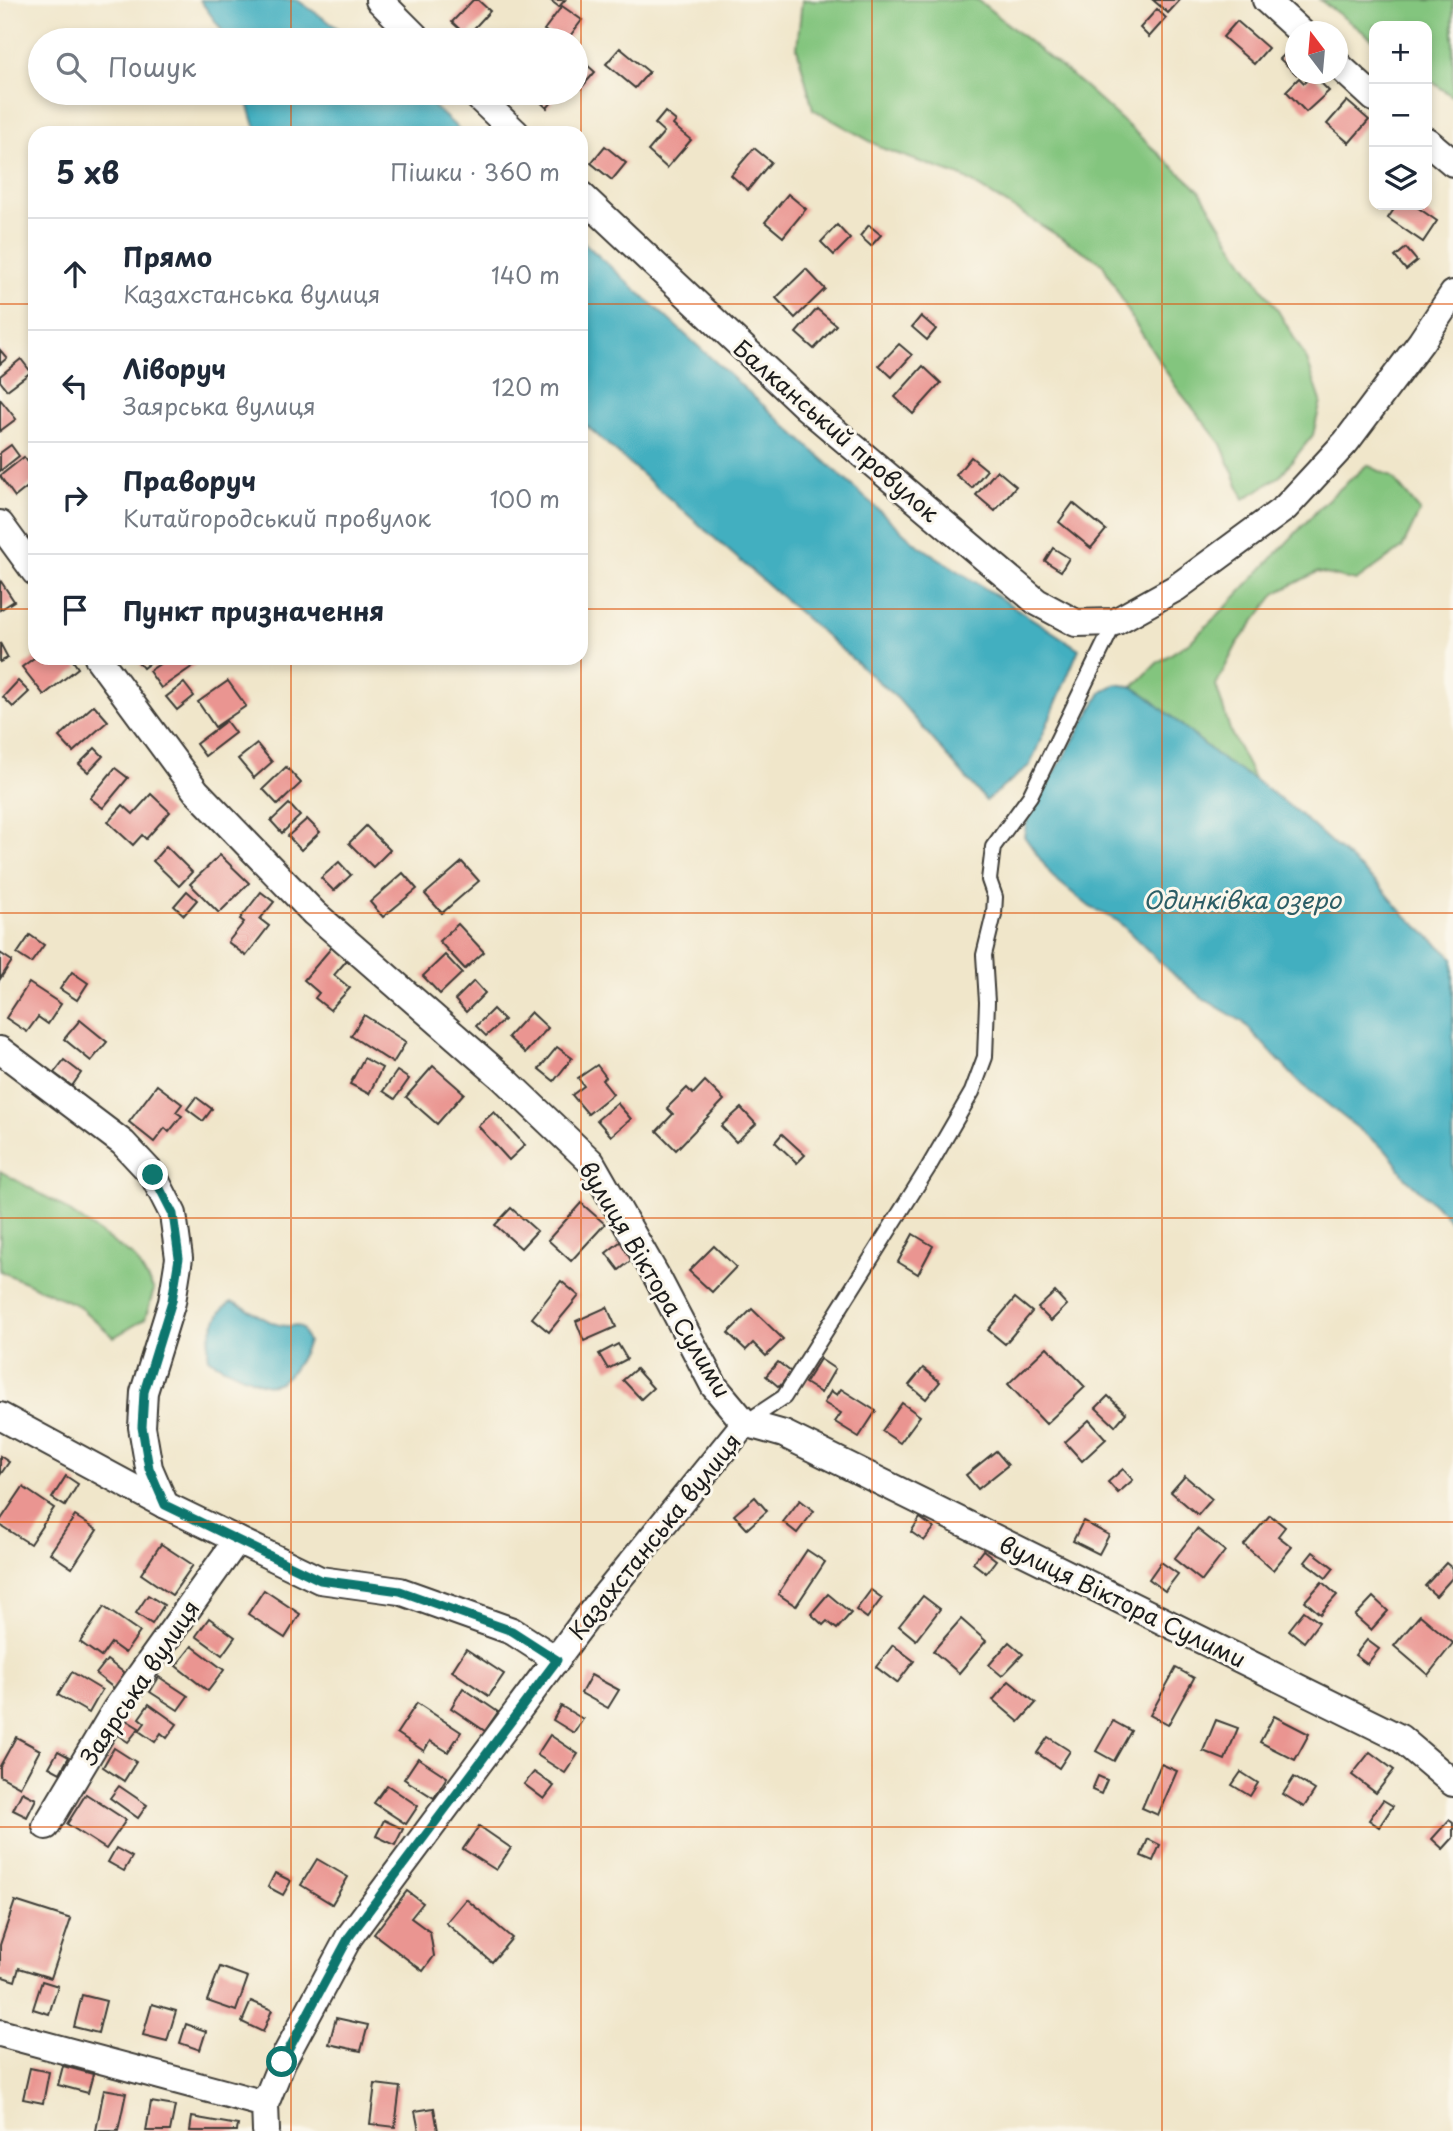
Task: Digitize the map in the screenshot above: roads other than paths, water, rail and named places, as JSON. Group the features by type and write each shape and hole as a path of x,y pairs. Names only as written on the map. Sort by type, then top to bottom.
{"street":[{"path":"379,0 407,28"},
{"path":"1266,0 1289,21"},
{"path":"1348,74 1369,93"},
{"path":"487,105 509,126"},
{"path":"1432,145 1453,163"},
{"name":"Балканський провулок","path":"588,202 806,407 1037,602 1076,623 1115,622"},
{"path":"1115,622 1176,588 1285,508 1346,442 1421,342 1453,294"},
{"path":"0,524 28,562"},
{"name":"вулиця Віктора Сулими","path":"103,665 196,791 305,904 503,1078 591,1162 658,1279 714,1386 745,1423 796,1440 1400,1738 1453,1783"},
{"path":"0,1050 123,1143 153,1175 173,1214 179,1258 172,1301 144,1392 142,1427 149,1468 165,1505"},
{"path":"0,1416 165,1505 320,1580 400,1591 512,1631 557,1660"},
{"name":"Казахстанська вулиця","path":"266,2131 265,2104 282,2062 349,1937 586,1619 745,1423"},
{"name":"Заярська вулиця","path":"46,1826 116,1709 237,1540"},
{"path":"0,2033 265,2104"}],"lane":[{"path":"745,1423 784,1397 928,1168 972,1092 985,1057 987,1002 984,955 994,914 995,897 989,880 993,847 1030,796 1115,622"}],"water":[{"path":"200,0 297,0 338,28 220,28"},
{"path":"249,105 432,105 455,126 255,126"},
{"path":"588,246 915,543 1079,649 1030,765 986,801 898,699 588,427"},
{"name":"Одинківка озеро","path":"1116,684 1133,687 1147,696 1225,762 1255,780 1296,811 1381,887 1403,913 1453,958 1453,1226 1442,1211 1406,1178 1388,1152 1298,1081 1243,1022 1204,999 1166,968 1118,921 1090,907 1053,877 1024,836 1027,820 1102,691"},
{"path":"231,1302 279,1325 296,1325 302,1328 308,1342 292,1371 279,1382 261,1383 209,1358 213,1327 221,1312"}]}
